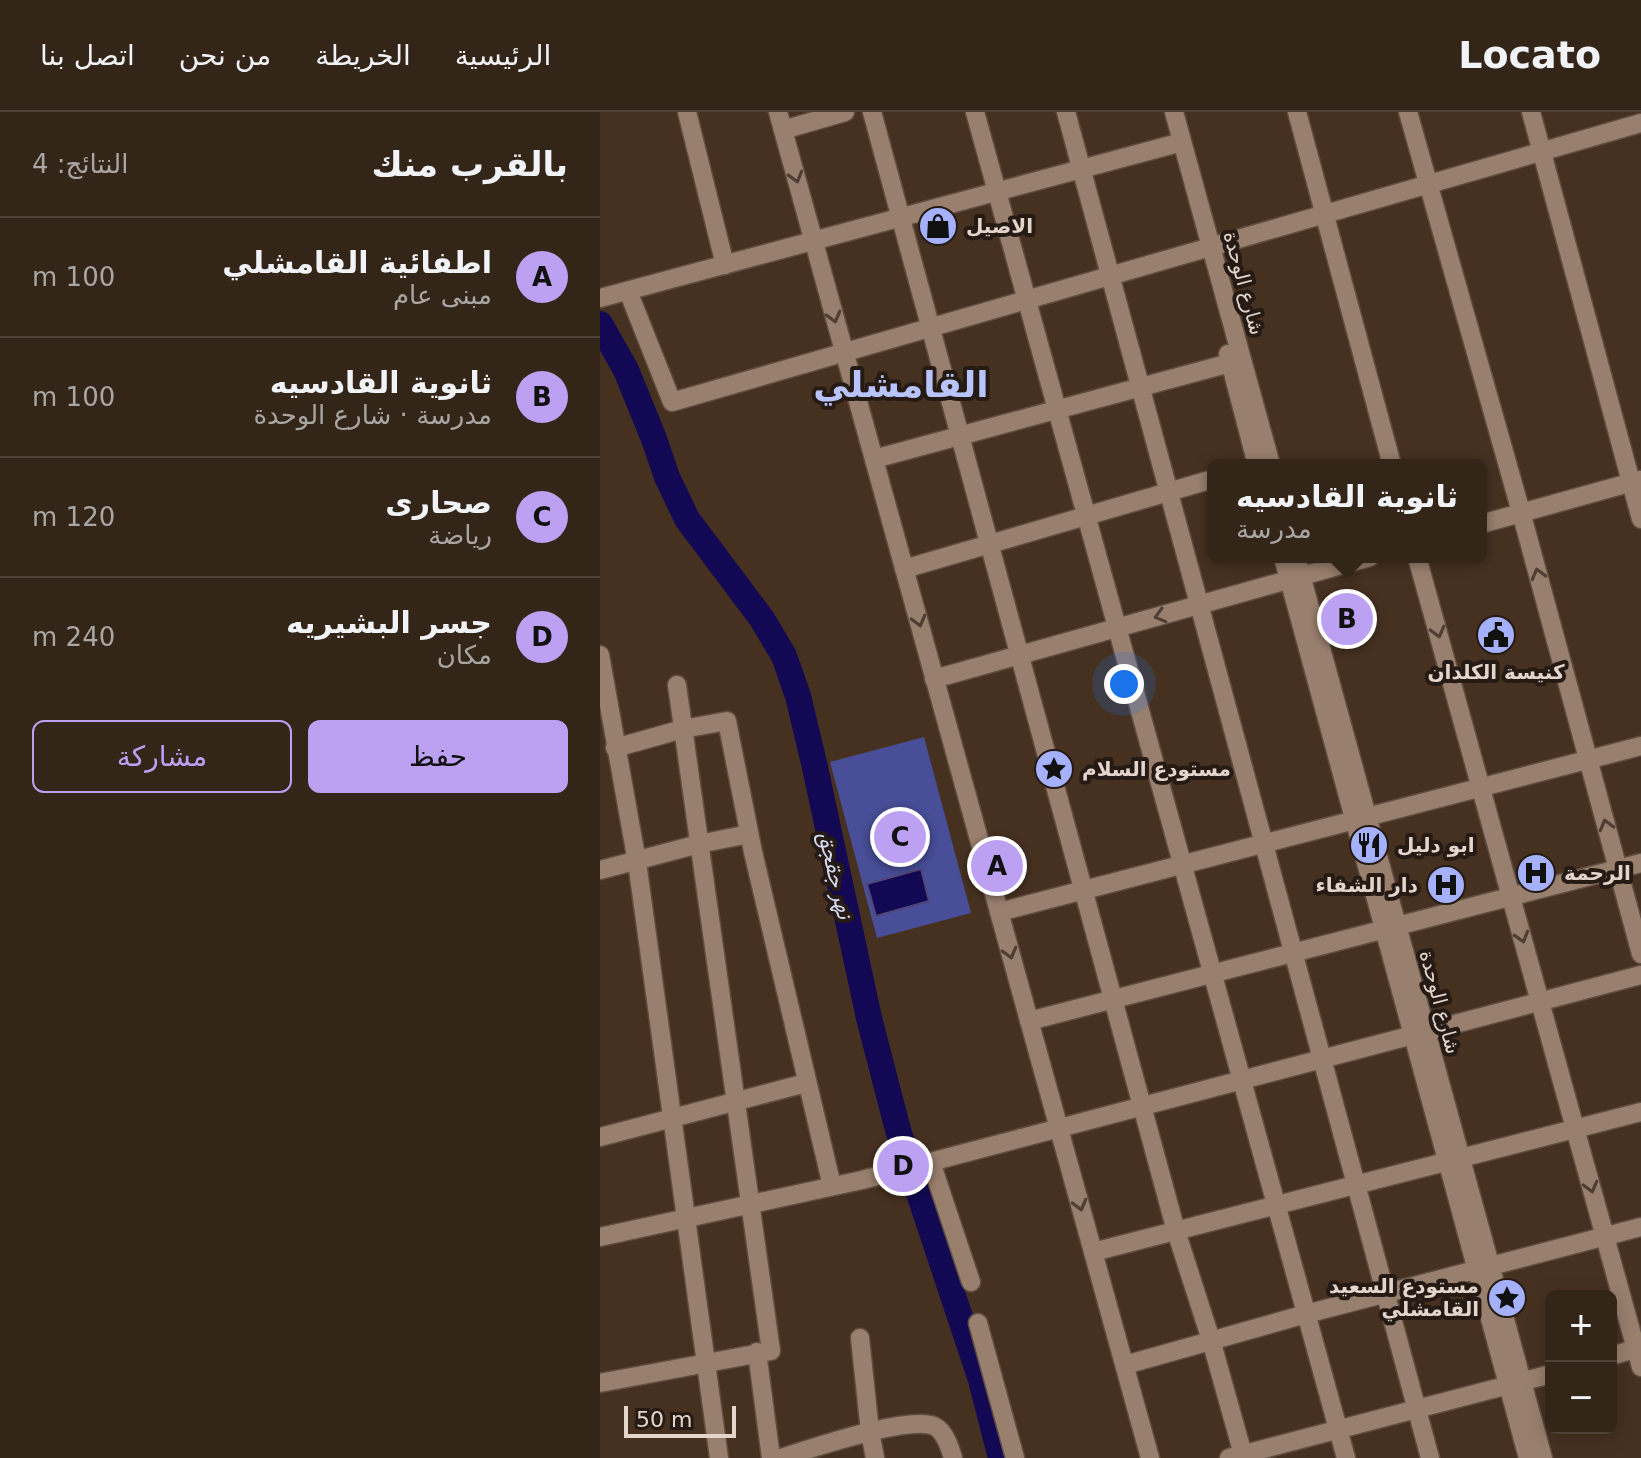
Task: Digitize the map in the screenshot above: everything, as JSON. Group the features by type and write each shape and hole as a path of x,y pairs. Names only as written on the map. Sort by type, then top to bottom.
{"street":[{"path":"687,112 725,265"},
{"path":"845,112 780,121 1150,1458"},
{"path":"872,112 1176,1231 1211,1340 1238,1457 1545,1376"},
{"path":"975,112 1346,1458"},
{"path":"1066,112 1430,1458"},
{"name":"شارع الوحدة","path":"1162,112 1176,143 1269,459"},
{"name":"شارع الوحدة","path":"1174,112 1176,143"},
{"path":"1297,112 1390,459"},
{"path":"1408,112 1641,954"},
{"path":"1531,112 1636,480 1641,519"},
{"path":"1176,143 615,294 672,402 1641,123"},
{"name":"شارع الوحدة","path":"1206,249 1230,363 1255,459"},
{"path":"874,459 1230,363"},
{"path":"1487,522 1636,480"},
{"path":"904,569 1207,481"},
{"name":"شارع الوحدة","path":"1286,563 1295,578 1515,1384 1543,1458"},
{"name":"شارع الوحدة","path":"1295,578 1296,563"},
{"path":"934,679 1349,563"},
{"path":"1419,563 1639,1354 1617,1356"},
{"path":"600,655 637,862 719,1458"},
{"path":"600,1383 771,1351 677,685"},
{"path":"615,748 683,729 727,721 749,834 832,1186"},
{"path":"999,912 1641,746"},
{"path":"600,870 749,834"},
{"path":"1029,1021 1641,863"},
{"path":"600,1237 862,1180 1641,975"},
{"path":"600,1137 806,1083"},
{"path":"1093,1252 1641,1112"},
{"path":"924,1164 971,1282"},
{"path":"1125,1365 1306,1314 1641,1227"},
{"path":"978,1323 1015,1458"},
{"path":"860,1338 875,1458"},
{"path":"757,1352 771,1458"},
{"name":"شارع الوحدة","path":"1515,1384 1528,1458"},
{"path":"781,1458 870,1432 917,1424 934,1426 943,1435 953,1458"}],"shaded area":[{"path":"924,737 971,913 877,938 830,762"},
{"path":"921,869 929,901 876,916 867,884"}],"waterway":[{"name":"نهر جقجق","path":"600,324 626,370 667,477 687,519 762,619 784,656 798,696 869,1018 898,1130 981,1380 1001,1458"}],"place":[{"name":"الاصيل","path":"938,226"},
{"name":"ثانوية القادسيه","path":"1347,619"},
{"name":"كنيسة الكلدان","path":"1496,635"},
{"name":"مستودع السلام","path":"1054,769"},
{"name":"صحارى","path":"900,837"},
{"name":"ابو دليل","path":"1369,845"},
{"name":"اطفائية القامشلي","path":"997,866"},
{"name":"الرحمة","path":"1536,873"},
{"name":"دار الشفاء","path":"1446,885"},
{"name":"جسر البشيريه","path":"903,1166"},
{"name":"مستودع السعيد القامشلي","path":"1507,1298"}],"district":[{"name":"القامشلي","path":"901,384"}]}
